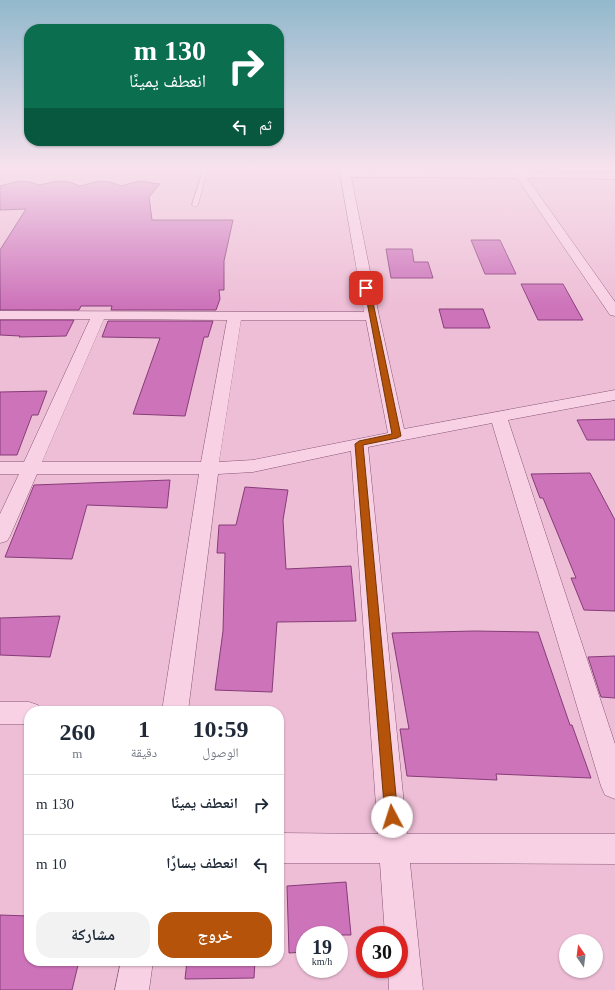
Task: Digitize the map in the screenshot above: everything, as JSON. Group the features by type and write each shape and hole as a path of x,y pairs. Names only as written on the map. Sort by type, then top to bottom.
{"street":[{"path":"353,213 372,316 397,436"},
{"path":"546,213 615,312"},
{"path":"0,314 372,316"},
{"path":"0,536 99,315"},
{"path":"176,706 209,469 235,316"},
{"path":"0,468 209,469 253,466 397,436 615,395"},
{"path":"499,416 615,786"},
{"path":"359,444 406,990"},
{"path":"0,713 24,713"},
{"path":"284,848 615,849"},
{"path":"132,990 136,966"}],"building":[{"path":"23,213 151,213 152,220 233,220 224,261 224,290 219,290 220,299 216,310 111,310 112,306 81,306 79,310 0,310 0,250"},
{"path":"471,240 500,240 516,274 485,274"},
{"path":"386,249 412,249 414,262 428,262 433,278 391,278"},
{"path":"521,284 563,284 583,320 538,320"},
{"path":"439,309 483,309 490,328 444,328"},
{"path":"0,320 74,320 66,336 19,337 20,336 0,335"},
{"path":"108,321 213,321 208,337 204,337 185,416 133,414 160,338 102,337"},
{"path":"47,391 38,415 32,415 17,455 0,455 0,392"},
{"path":"615,419 615,440 587,440 577,420"},
{"path":"590,473 615,520 615,611 584,610 571,578 576,578 543,498 540,498 531,474"},
{"path":"170,480 167,508 87,505 72,559 5,557 34,485"},
{"path":"245,487 288,490 283,520 286,569 351,566 356,621 277,622 272,692 215,690 223,631 225,553 217,553 219,525 236,525"},
{"path":"60,616 50,657 0,655 0,618"},
{"path":"474,631 538,632 570,725 572,725 591,778 496,774 497,780 407,776 400,729 409,729 392,633"},
{"path":"615,656 615,698 601,697 588,657"},
{"path":"346,882 351,935 348,935 348,926 296,926 296,953 289,953 287,886"},
{"path":"0,915 24,916 24,966 78,966 72,990 0,990"},
{"path":"186,966 255,966 254,978 185,979"}],"route":[{"path":"366,288 397,436 359,444 392,817"}]}
